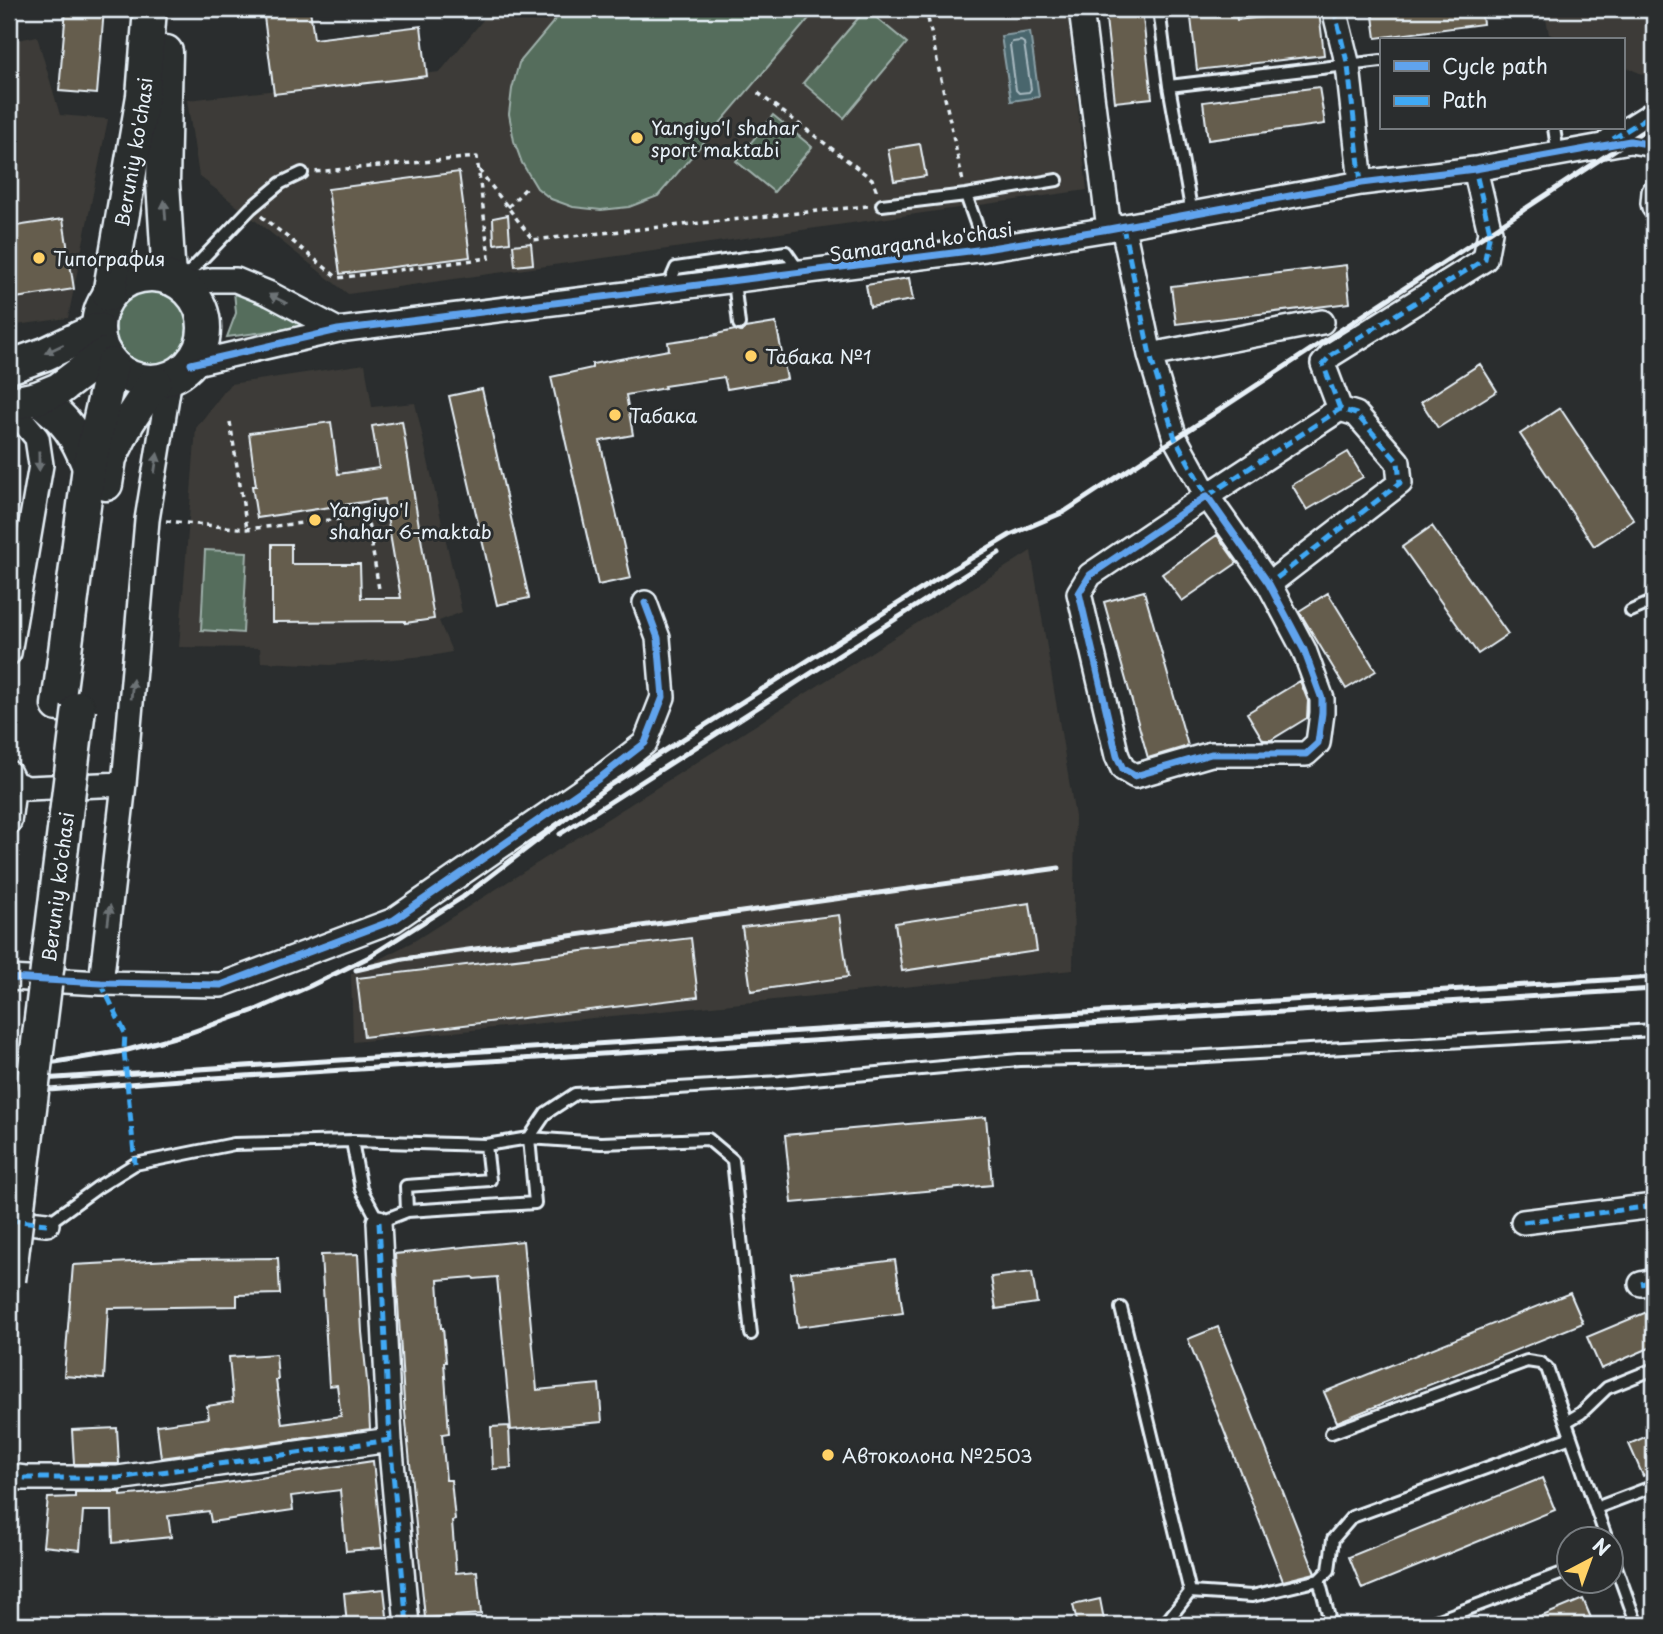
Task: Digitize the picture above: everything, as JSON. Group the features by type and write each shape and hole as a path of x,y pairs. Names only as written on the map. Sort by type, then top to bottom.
{"main road":[{"name":"Beruniy ko'chasi","path":"9,1280 68,707 89,467 105,349 101,311 109,295 143,96 150,9"},
{"name":"Beruniy ko'chasi","path":"9,1110 68,707 110,458 128,422 172,374 201,349 205,332 203,315 196,299 178,282 163,182 168,9"},
{"path":"109,295 121,284 137,276 153,274 178,282"},
{"path":"105,349 125,374 139,380 172,374"},
{"path":"9,366 45,354 105,349"},
{"path":"18,402 59,390 105,349"},
{"path":"18,402 54,410 79,442 89,467"}],"street":[{"path":"1080,9 1116,228 1175,438 1207,496 1269,584 1304,650 1322,699 1318,743 1306,754 1211,754 1135,776 1123,769 1117,756 1079,593 1081,587 1090,575 1207,496 1340,409"},
{"path":"1334,9 1348,66 1361,183"},
{"path":"1597,148 1654,113"},
{"name":"Samarqand ko'chasi","path":"172,374 338,330 985,249 1361,183 1475,169 1630,141 1654,145"},
{"path":"1340,409 1323,364 1331,355 1485,259 1490,232 1475,169"},
{"path":"1654,192 1654,207"},
{"path":"178,282 236,280 338,330"},
{"path":"1150,355 1322,321"},
{"name":"Beruniy ko'chasi","path":"100,983 124,784 147,520 172,374"},
{"path":"9,653 41,465 37,438 18,402"},
{"path":"1269,584 1400,484 1398,462 1356,414 1340,409"},
{"path":"9,978 221,985 394,920 590,785 645,743 663,697 658,638 645,604"},
{"path":"9,822 12,778"},
{"name":"Beruniy ko'chasi","path":"12,778 27,788 124,784"},
{"path":"1523,1222 1654,1206"},
{"path":"9,1220 47,1224"},
{"path":"379,1222 390,1440 407,1625"},
{"path":"9,1476 118,1478 390,1440"}],"lane":[{"path":"1158,9 1192,214"},
{"path":"1169,86 1380,61"},
{"path":"1554,130 1558,154"},
{"path":"178,282 251,208 281,183 302,173"},
{"path":"882,205 1057,180"},
{"path":"966,195 985,249"},
{"path":"667,289 676,268 786,252 800,272"},
{"path":"734,281 739,324"},
{"path":"1631,611 1654,601"},
{"path":"352,1141 361,1189 379,1222 407,1211 535,1203 528,1138 546,1113 575,1094 780,1082 1019,1060 1189,1057 1654,1030"},
{"path":"47,1224 135,1164 234,1144 352,1141 486,1145 528,1138 601,1143 708,1139 733,1160 751,1334"},
{"path":"407,1211 405,1186 490,1180 486,1145"},
{"path":"1121,1308 1190,1592"},
{"path":"1331,1433 1527,1361 1540,1363 1547,1368 1602,1526"},
{"path":"1566,1422 1581,1413 1607,1388 1654,1369"},
{"path":"1190,1592 1252,1596 1319,1580 1329,1570 1333,1539 1352,1517 1571,1437"},
{"path":"1596,1508 1654,1486"},
{"path":"1425,1625 1554,1577"},
{"path":"1319,1580 1331,1625"},
{"path":"1624,1589 1637,1625"},
{"path":"1164,1625 1190,1592"}],"path":[{"path":"926,9 966,195"},
{"path":"479,170 533,240 882,205 872,179 758,93"},
{"path":"251,208 338,278 489,258 477,157 302,173"},
{"path":"508,207 526,188"},
{"path":"230,422 247,529"},
{"path":"147,520 247,529 367,516 379,589"}],"shaded area":[{"name":"Yangiyo'l shahar sport maktabi","path":"492,9 1067,9 1087,190 348,294 199,176 187,100 440,72"},
{"path":"1544,9 1654,9 1654,79 1624,66 1624,38 1558,38 1549,34"},
{"path":"37,36 60,115 108,119 68,318 9,326 9,42"},
{"name":"Yangiyo'l shahar 6-maktab","path":"365,364 372,407 415,403 462,612 439,621 452,652 330,665 261,662 260,648 179,647 196,428 230,384"},
{"path":"1031,551 1075,817 1073,970 353,1042 351,974 414,941"}],"green space":[{"path":"564,9 817,9 658,196 629,207 601,210 573,207 551,199 537,188 522,163 509,114 519,63"},
{"path":"866,9 907,43 844,118 803,83"},
{"path":"773,115 812,147 774,192 736,161"},
{"path":"152,286 168,289 181,298 190,311 193,327 190,343 181,356 168,365 152,368 136,365 123,356 114,343 111,327 114,311 123,298 136,289"},
{"path":"234,291 307,326 227,337 236,313"},
{"path":"205,550 247,552 243,633 201,630"}],"water":[{"path":"1030,32 1039,97 1011,101 1001,36"}],"building":[{"path":"66,9 104,9 97,94 59,91"},
{"path":"263,9 310,9 314,39 421,26 427,76 274,94"},
{"path":"1105,9 1142,9 1152,98 1115,102"},
{"path":"1190,9 1235,9 1237,20 1319,11 1324,55 1197,70"},
{"path":"1372,9 1481,9 1483,24 1376,38"},
{"path":"1319,87 1325,124 1208,140 1203,102"},
{"path":"920,144 926,176 894,181 888,149"},
{"path":"459,172 470,257 340,274 328,189"},
{"path":"508,215 510,242 494,244 493,218"},
{"name":"Типография","path":"63,219 74,289 9,299 9,227"},
{"path":"531,243 533,264 515,266 513,245"},
{"path":"1346,265 1350,303 1176,324 1171,286"},
{"path":"909,278 913,300 870,307 866,285"},
{"path":"776,323 787,379 727,389 724,377 626,395 633,435 600,441 631,578 598,585 551,377 592,368 592,364 669,350 668,342 735,330 741,332 745,328"},
{"path":"1480,364 1497,391 1438,428 1421,402"},
{"path":"482,389 529,598 497,605 449,396"},
{"path":"1560,408 1634,520 1594,546 1520,434"},
{"path":"402,421 434,619 405,623 272,622 272,544 291,544 291,564 360,564 361,598 401,598 384,499 257,518 249,433 331,422 338,474 379,468 372,426"},
{"path":"1348,452 1363,477 1307,510 1292,485"},
{"path":"1432,526 1508,634 1478,654 1402,547"},
{"path":"1217,535 1237,563 1182,601 1162,574"},
{"path":"1144,591 1188,746 1148,758 1104,602"},
{"path":"1328,593 1376,671 1346,689 1299,611"},
{"path":"1300,681 1308,701 1307,718 1271,740 1263,740 1247,713"},
{"path":"1030,903 1037,951 902,971 895,923"},
{"path":"839,915 848,977 751,991 742,927"},
{"path":"691,938 698,997 364,1037 357,978"},
{"path":"986,1117 992,1185 792,1203 785,1135"},
{"path":"523,1241 537,1390 599,1384 602,1422 511,1430 497,1277 438,1280 449,1433 442,1434 446,1480 451,1480 456,1573 477,1571 481,1614 425,1618 404,1401 395,1254"},
{"path":"358,1254 370,1429 161,1458 157,1425 209,1418 207,1406 233,1402 229,1357 276,1354 276,1380 282,1424 341,1416 337,1385 329,1386 321,1255"},
{"path":"278,1258 280,1294 237,1295 237,1306 108,1308 104,1379 64,1376 73,1265"},
{"path":"895,1260 903,1313 798,1327 791,1273"},
{"path":"1032,1272 1037,1303 996,1309 991,1277"},
{"path":"1570,1293 1583,1323 1337,1422 1324,1392"},
{"path":"1654,1309 1654,1346 1601,1369 1587,1337"},
{"path":"1218,1327 1315,1573 1283,1581 1188,1339"},
{"path":"509,1426 511,1468 493,1469 491,1427"},
{"path":"117,1428 119,1464 74,1464 72,1430"},
{"path":"1654,1433 1654,1471 1643,1476 1629,1444"},
{"path":"373,1461 382,1548 346,1551 340,1490 291,1496 293,1510 211,1522 209,1511 168,1516 171,1537 113,1543 112,1511 83,1511 80,1550 43,1546 48,1498 75,1497 75,1492 121,1492 121,1496 172,1491"},
{"path":"1542,1478 1555,1510 1362,1589 1349,1557"},
{"path":"384,1589 388,1625 347,1625 344,1593"},
{"path":"1100,1599 1105,1625 1078,1625 1073,1605"},
{"path":"1583,1599 1594,1625 1521,1625"}],"railway":[{"path":"9,1066 124,1051 189,1033 258,1009 367,958 463,897 607,787 953,569 1010,535 1064,512 1654,124"},
{"path":"560,834 999,553"},
{"path":"356,970 403,959 1059,868"},
{"path":"9,1081 1654,977"},
{"path":"9,1093 181,1080 1654,989"}],"marked path":[{"path":"1334,9 1348,66 1361,183"},
{"path":"1613,139 1654,113"},
{"path":"1340,409 1323,364 1331,355 1485,259 1490,232 1475,169"},
{"path":"1654,192 1654,207"},
{"path":"1123,227 1150,355 1175,438 1207,496 1340,409 1356,414 1398,462 1400,483 1269,584"},
{"path":"101,983 125,1033 124,1051 135,1164"},
{"path":"1523,1222 1654,1206"},
{"path":"9,1220 47,1224"},
{"path":"379,1222 390,1440 407,1625"},
{"path":"1641,1284 1654,1281"},
{"path":"9,1476 118,1478 390,1440"}],"cycle path":[{"path":"191,364 338,330 985,249 1361,183 1475,169 1630,141 1654,145"},
{"path":"1207,496 1269,584 1304,650 1322,699 1318,743 1306,754 1211,754 1135,776 1123,769 1117,756 1079,593 1090,575 1207,496"},
{"path":"9,978 221,985 394,920 601,777 645,743 663,697 658,638 645,603"}],"place":[{"name":"Yangiyo'l shahar sport maktabi","path":"637,138"},
{"name":"Типография","path":"39,258"},
{"name":"Табака №1","path":"751,356"},
{"name":"Табака","path":"615,415"},
{"name":"Yangiyo'l shahar 6-maktab","path":"315,520"},
{"name":"Автоколона №2503","path":"828,1455"}]}
